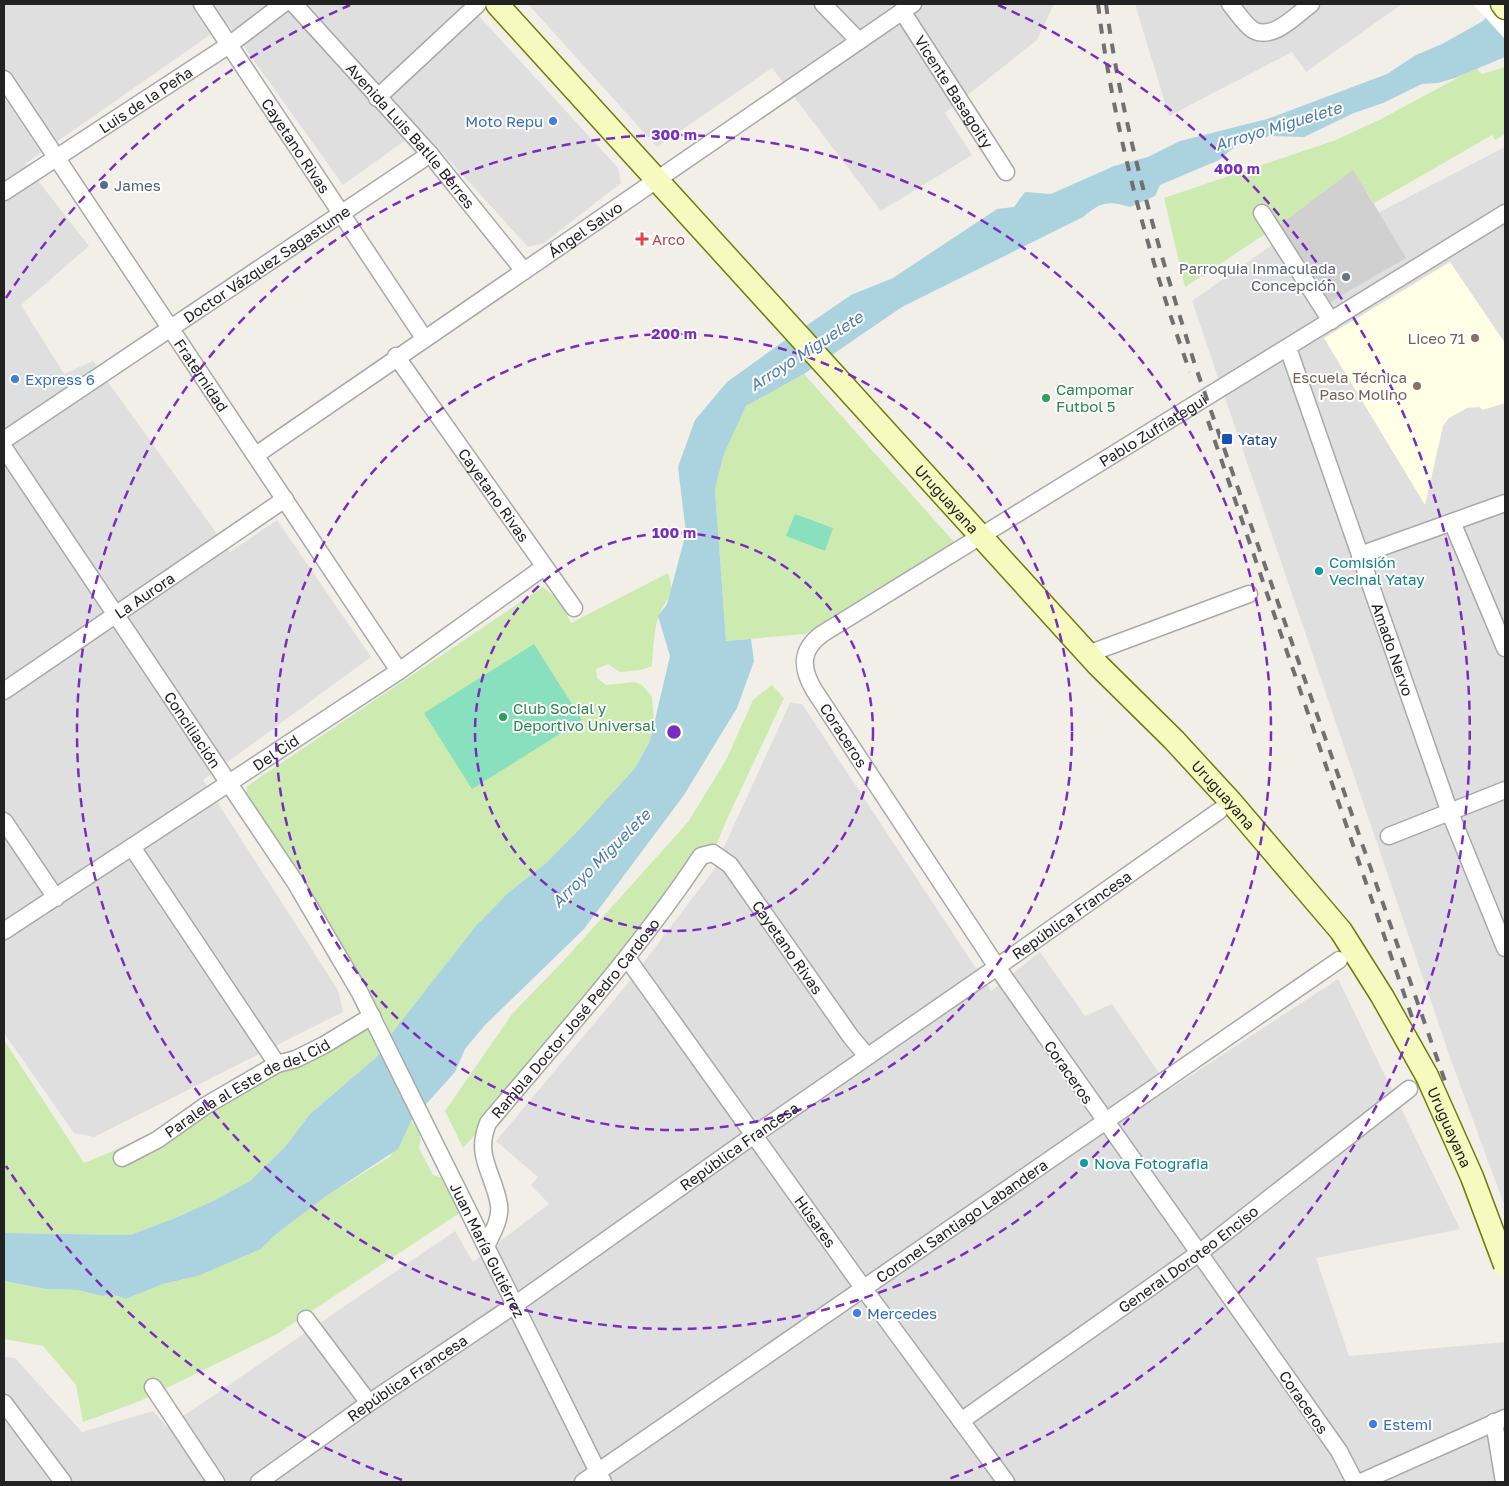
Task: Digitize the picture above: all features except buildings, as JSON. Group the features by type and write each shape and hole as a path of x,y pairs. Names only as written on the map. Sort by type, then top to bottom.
{"street":[{"name":"Cayetano Rivas","path":"202,4 424,338"},
{"name":"Luis de la Peña","path":"4,192 229,45 283,4"},
{"name":"Avenida Luis Batlle Berres","path":"294,4 377,98 430,154 524,271"},
{"path":"377,98 478,4"},
{"name":"Uruguayana","path":"497,4 1093,660 1174,740 1232,802 1354,951 1427,1076 1472,1176 1505,1265"},
{"path":"824,4 859,41"},
{"path":"1230,4 1252,30 1263,34 1272,32 1310,4"},
{"path":"1502,4 1505,8"},
{"name":"Ángel Salvo","path":"256,455 396,356 524,271 907,7"},
{"name":"Vicente Basagoity","path":"907,7 1006,172"},
{"name":"Fraternidad","path":"4,79 399,671"},
{"name":"Doctor Vázquez Sagastume","path":"4,440 430,154"},
{"path":"1262,213 1331,321"},
{"name":"Pablo Zufriategui","path":"806,651 814,639 1505,213"},
{"name":"Amado Nervo","path":"1288,348 1450,813 1505,948"},
{"name":"Cayetano Rivas","path":"396,356 574,608"},
{"name":"Conciliación","path":"4,448 295,882 375,1022"},
{"name":"La Aurora","path":"4,691 285,499"},
{"path":"1360,555 1505,503"},
{"path":"1452,522 1505,648"},
{"name":"Del Cid","path":"4,931 399,671 544,567"},
{"path":"1093,660 1248,594"},
{"name":"Coraceros","path":"806,651 804,668 814,690 997,967 1104,1122 1339,1451 1355,1482"},
{"path":"1389,836 1505,790"},
{"name":"República Francesa","path":"259,1482 369,1403 516,1304 1219,810"},
{"path":"4,821 56,898"},
{"path":"132,848 277,1064"},
{"name":"Cayetano Rivas","path":"701,856 713,853 730,865 851,1038 867,1056"},
{"name":"Rambla Doctor José Pedro Cardoso","path":"486,1246 495,1226 499,1206 482,1154 483,1139 488,1123 627,958 666,909 701,856"},
{"name":"Húsares","path":"627,958 864,1289 1006,1482"},
{"name":"Coronel Santiago Labandera","path":"584,1482 600,1477 864,1289 1339,960"},
{"name":"Paralela al Este de del Cid","path":"122,1158 157,1140 205,1106 277,1064 296,1059 375,1022"},
{"name":"Juan María Gutiérrez","path":"375,1022 600,1477"},
{"name":"General Doroteo Enciso","path":"961,1420 1199,1253 1409,1089"},
{"path":"306,1319 369,1403"},
{"path":"153,1387 216,1482"},
{"path":"4,1403 63,1482"},
{"path":"1361,1482 1500,1420 1504,1482"}],"shaded area":[{"path":"4,4 468,4 618,168 621,183 544,243 528,247 421,129 343,185 227,23 25,164 89,246 21,305 64,374 93,361 230,552 277,520 371,657 203,780 338,990 343,1012 94,1137 74,1133 4,1033"},
{"path":"528,4 1054,4 1037,40 945,113 972,155 881,211 772,68 657,147"},
{"path":"1135,4 1402,4 1306,72 1292,52 1169,116"},
{"path":"1505,147 1505,1207 1452,1063 1192,301 1346,193 1366,219"},
{"path":"1353,169 1406,258 1330,302 1279,225"},
{"name":"Escuela Técnica Paso Molino","path":"1450,262 1505,343 1505,403 1483,410 1479,407 1467,408 1449,418 1443,426 1425,505 1324,338"},
{"path":"790,703 802,704 991,991 1040,952 1085,1016 1112,1004 1170,1089 1338,979 1460,1229 1316,1258 1349,1356 1505,1342 1505,1482 4,1482 4,1357 15,1358 82,1432 153,1411 167,1427 455,1231 473,1262 549,1204 531,1185 538,1177 496,1141 628,983 713,871"}],"green space":[{"path":"1505,67 1505,134 1495,140 1492,135 1374,203 1353,170 1279,225 1185,287 1164,198 1336,140 1381,119 1476,68 1482,74"},
{"path":"804,374 954,542 805,634 726,641 715,489 724,454 746,406"},
{"path":"795,514 833,528 825,551 786,536"},
{"path":"668,573 671,592 657,621 652,666 641,670 620,672 608,664 596,669 597,678 606,685 635,682 643,686 652,697 654,721 650,741 635,768 581,829 546,863 509,892 389,1037 386,1022 246,794 247,786 543,587 560,601 571,623"},
{"name":"Club Social y Deportivo Universal","path":"534,644 582,720 472,789 424,713"},
{"path":"772,685 784,698 708,864 648,937 618,979 463,1148 445,1111 512,1014 566,958 688,822 726,760 753,700"},
{"path":"367,1024 375,1035 380,1054 310,1114 284,1148 250,1181 213,1201 130,1235 4,1233 4,1040 84,1163 190,1119 296,1065"},
{"path":"402,1112 419,1132 419,1148 433,1175 445,1179 461,1212 277,1334 140,1401 83,1422 76,1385 43,1346 4,1339 4,1281 46,1289 78,1290 102,1296 112,1294 126,1299 163,1284 198,1276 261,1249 275,1235 325,1197 391,1156"}],"water":[{"name":"Arroyo Miguelete","path":"1497,4 1505,4 1505,57 1455,78 1438,83 1422,84 1304,137 1269,136 1238,144 1219,160 1160,185 1155,196 1130,207 1110,203 1100,205 1083,217 902,307 804,374 746,406 724,454 715,489 726,641 751,639 754,661 737,708 684,795 584,929 485,1025 465,1049 455,1072 411,1121 398,1149 325,1197 275,1235 261,1249 198,1276 163,1284 126,1299 112,1294 102,1296 78,1290 46,1289 4,1281 4,1233 130,1235 213,1201 250,1181 284,1148 310,1114 380,1054 389,1037 476,926 509,892 546,863 580,829 635,768 650,741 670,656 658,616 667,604 686,533 678,467 695,420 727,382 851,295 893,278 997,209 1014,207 1025,192 1051,194 1114,166 1148,157 1180,141 1267,119 1387,74 1416,55 1442,44 1483,21"}],"pier":[{"path":"1473,4 1505,4 1505,39"}],"railway":[{"path":"1098,4 1113,97 1134,190 1160,283 1190,372"},
{"path":"1106,4 1121,96 1131,141 1155,231 1195,365 1446,1084"},
{"path":"1208,421 1415,1026"}],"place":[{"name":"Moto Repu","path":"553,121"},
{"name":"James","path":"104,185"},
{"name":"Arco","path":"642,239"},
{"name":"Parroquia Inmaculada Concepción","path":"1346,277"},
{"name":"Liceo 71","path":"1475,338"},
{"name":"Express 6","path":"15,379"},
{"name":"Escuela Técnica Paso Molino","path":"1417,386"},
{"name":"Campomar Futbol 5","path":"1046,398"},
{"name":"Yatay","path":"1227,439"},
{"name":"Comisión Vecinal Yatay","path":"1319,571"},
{"name":"Club Social y Deportivo Universal","path":"503,717"},
{"name":"Nova Fotografia","path":"1084,1163"},
{"name":"Mercedes","path":"857,1313"},
{"name":"Estemi","path":"1373,1424"}]}
